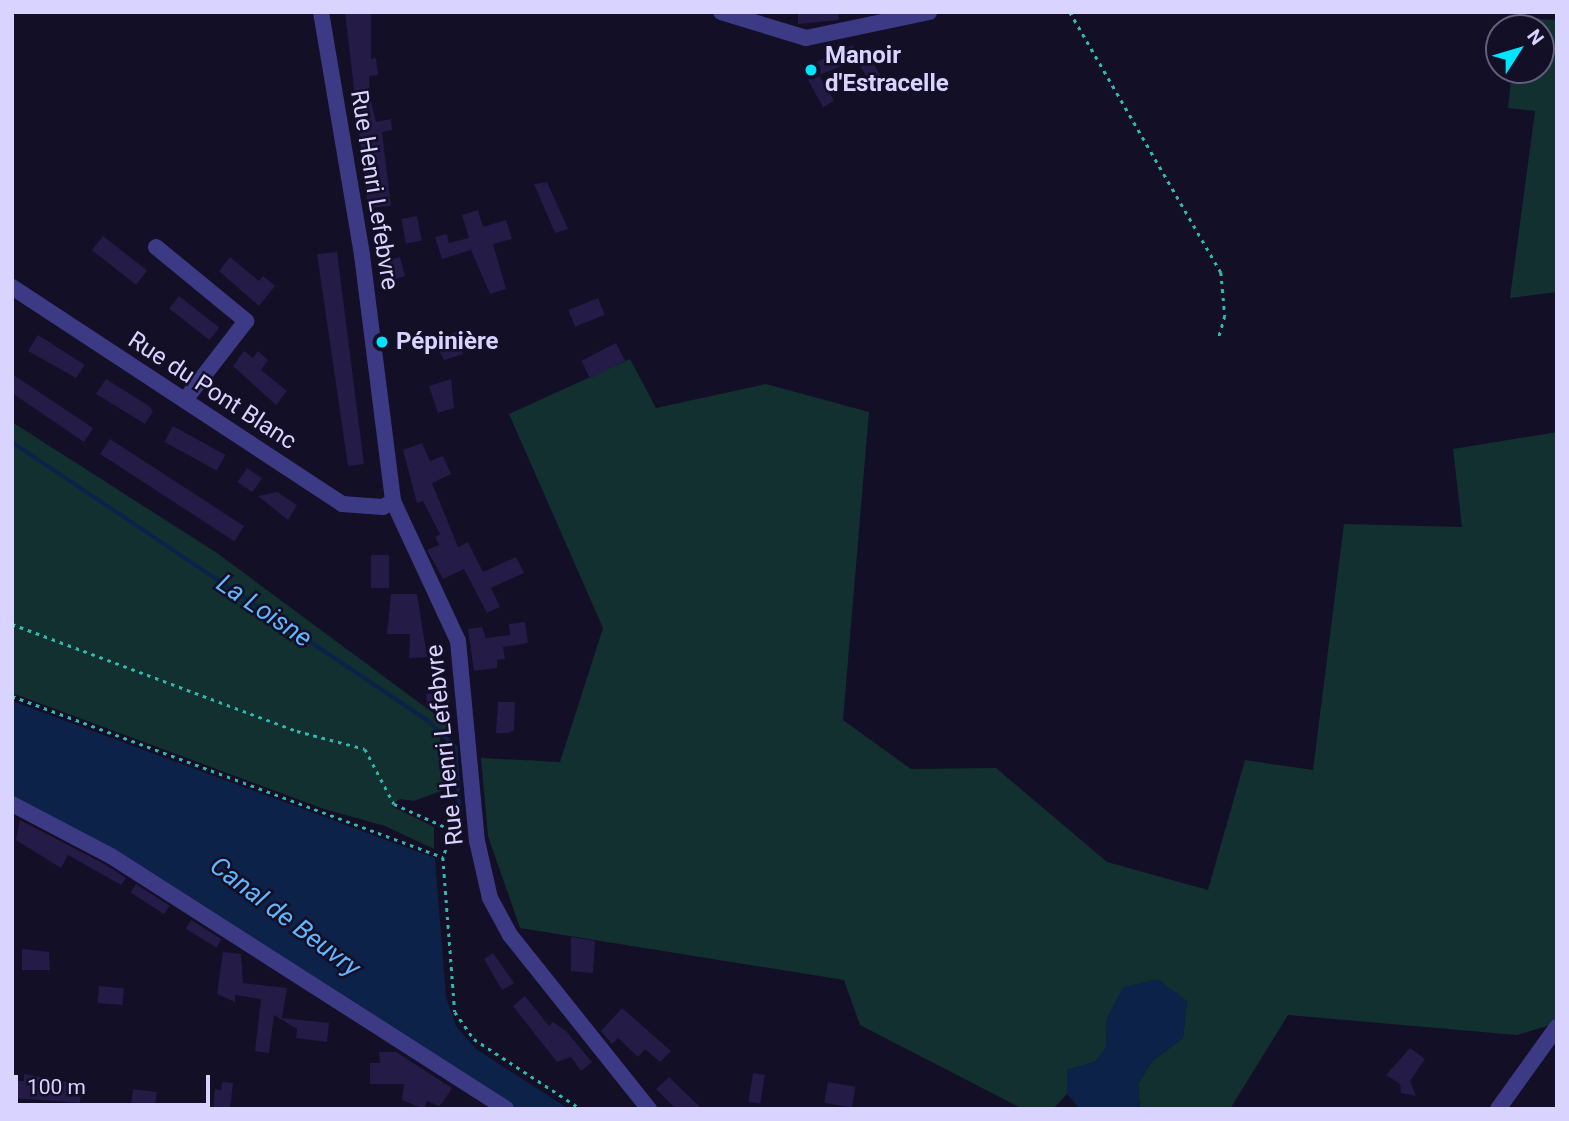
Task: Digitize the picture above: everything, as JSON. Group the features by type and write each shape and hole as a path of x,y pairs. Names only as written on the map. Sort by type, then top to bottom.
{"street":[{"name":"Rue Henri Lefebvre","path":"321,12 362,255 393,501 458,641 477,836 500,921 644,1107"},
{"path":"721,12 806,38 929,12"},
{"path":"156,247 246,321 185,400"},
{"name":"Rue du Pont Blanc","path":"12,287 342,503 383,508 393,501"},
{"path":"12,804 111,856 506,1109"},
{"path":"1498,1109 1557,1027"}],"path":[{"path":"1070,12 1221,272 1225,316 1219,337"},
{"path":"12,624 297,731 365,749 394,804 452,834 477,836"},
{"path":"12,696 443,857"},
{"path":"452,834 443,857 455,1012 474,1039 581,1109"}],"green space":[{"path":"1557,20 1557,292 1510,298 1535,111 1508,108 1511,84 1555,84"},
{"path":"630,359 656,408 766,384 869,412 843,720 911,769 996,768 1107,862 1208,890 1245,760 1313,770 1344,524 1462,527 1453,449 1557,432 1557,1023 1517,1035 1288,1015 1230,1109 1140,1109 1138,1084 1152,1061 1183,1038 1187,1001 1107,1018 1106,1048 1095,1062 1067,1070 1067,1094 1053,1109 1023,1109 860,1025 844,980 520,928 488,836 481,758 560,762 603,628 509,414"},
{"path":"12,422 217,553 448,724 440,739 449,788 414,801 400,799 391,806 434,827 434,849 385,826 324,809 12,693"}],"water":[{"name":"Canal de Beuvry","path":"12,701 435,858 446,997 456,1026 476,1049 569,1109 516,1109 129,859 12,795"},
{"path":"1158,979 1187,1001 1183,1038 1152,1061 1138,1084 1140,1109 1080,1109 1067,1094 1067,1070 1095,1062 1106,1048 1107,1018 1123,987"}],"building":[{"path":"345,12 371,12 371,59 376,58 378,75 369,76 370,97 376,122 391,119 392,130 382,132 391,206 368,208"},
{"path":"798,12 838,12 839,20 798,24"},
{"path":"853,45 858,56 866,51 887,86 876,93 857,60 819,75 834,101 823,107 802,69"},
{"path":"547,182 568,229 555,233 534,184"},
{"path":"478,210 483,227 506,220 512,239 493,244 506,289 490,294 471,250 442,259 435,237 447,234 449,243 469,238 462,215"},
{"path":"417,216 422,241 406,244 401,219"},
{"path":"103,236 147,270 136,285 92,250"},
{"path":"337,252 364,464 348,466 317,254"},
{"path":"230,257 259,281 263,276 275,286 259,306 219,271"},
{"path":"400,257 405,276 385,282 380,262"},
{"path":"179,296 219,327 209,340 169,309"},
{"path":"598,298 605,315 575,327 568,310"},
{"path":"456,332 463,354 444,360 437,346 422,341"},
{"path":"38,335 85,365 76,378 28,351"},
{"path":"616,343 625,361 590,379 581,361"},
{"path":"244,351 253,358 258,351 268,360 261,370 287,391 276,405 233,366"},
{"path":"12,374 93,428 84,442 12,393"},
{"path":"106,379 149,406 153,411 145,424 96,394"},
{"path":"451,379 454,408 438,413 429,386"},
{"path":"173,426 225,455 217,471 164,442"},
{"path":"110,439 244,526 234,541 100,454"},
{"path":"422,443 430,461 443,456 451,474 432,483 458,547 468,542 483,572 516,557 524,573 491,588 500,607 487,613 464,569 443,579 427,550 439,545 435,537 440,534 423,501 417,503 403,450"},
{"path":"247,468 262,478 252,492 237,482"},
{"path":"277,492 297,505 288,520 258,496"},
{"path":"371,555 389,555 389,588 371,588"},
{"path":"391,594 417,594 427,657 409,658 410,634 387,634"},
{"path":"525,622 528,643 503,647 505,659 497,660 497,668 474,671 468,629 482,627 486,638 510,635 509,624"},
{"path":"426,694 449,694 449,713 427,707"},
{"path":"498,702 515,702 514,730 508,733 496,733"},
{"path":"20,820 126,878 121,885 68,855 61,868 16,840"},
{"path":"136,884 170,906 164,914 131,892"},
{"path":"191,920 222,939 216,948 186,928"},
{"path":"571,937 595,941 593,973 571,971"},
{"path":"22,949 49,952 50,970 22,970"},
{"path":"223,952 241,954 243,983 287,988 282,1018 329,1023 327,1042 296,1038 297,1029 274,1015 269,1053 255,1051 261,999 235,995 235,1002 217,994"},
{"path":"493,953 514,983 502,990 484,959"},
{"path":"99,986 124,988 122,1005 98,1003"},
{"path":"525,996 549,1026 553,1022 566,1031 592,1062 581,1071 571,1057 557,1062 513,1006"},
{"path":"622,1008 671,1051 660,1062 645,1049 638,1057 618,1038 612,1044 601,1031"},
{"path":"1410,1048 1425,1059 1410,1081 1416,1096 1401,1093 1400,1084 1386,1075"},
{"path":"379,1052 396,1052 452,1088 439,1106 427,1101 424,1109 402,1100 404,1084 370,1084 370,1063 380,1063"},
{"path":"753,1073 765,1075 760,1104 748,1102"},
{"path":"24,1074 74,1083 74,1089 81,1090 80,1103 14,1098 14,1081 24,1081"},
{"path":"669,1077 702,1109 676,1109 656,1089"},
{"path":"222,1082 233,1083 230,1109 213,1109 215,1089 221,1090"},
{"path":"828,1082 856,1087 852,1108 824,1103"},
{"path":"133,1089 157,1092 155,1109 131,1106"}],"waterway":[{"name":"La Loisne","path":"12,442 425,718 456,747 460,814"}],"place":[{"name":"Manoir d'Estracelle","path":"811,70"},
{"name":"Pépinière","path":"382,342"}]}
